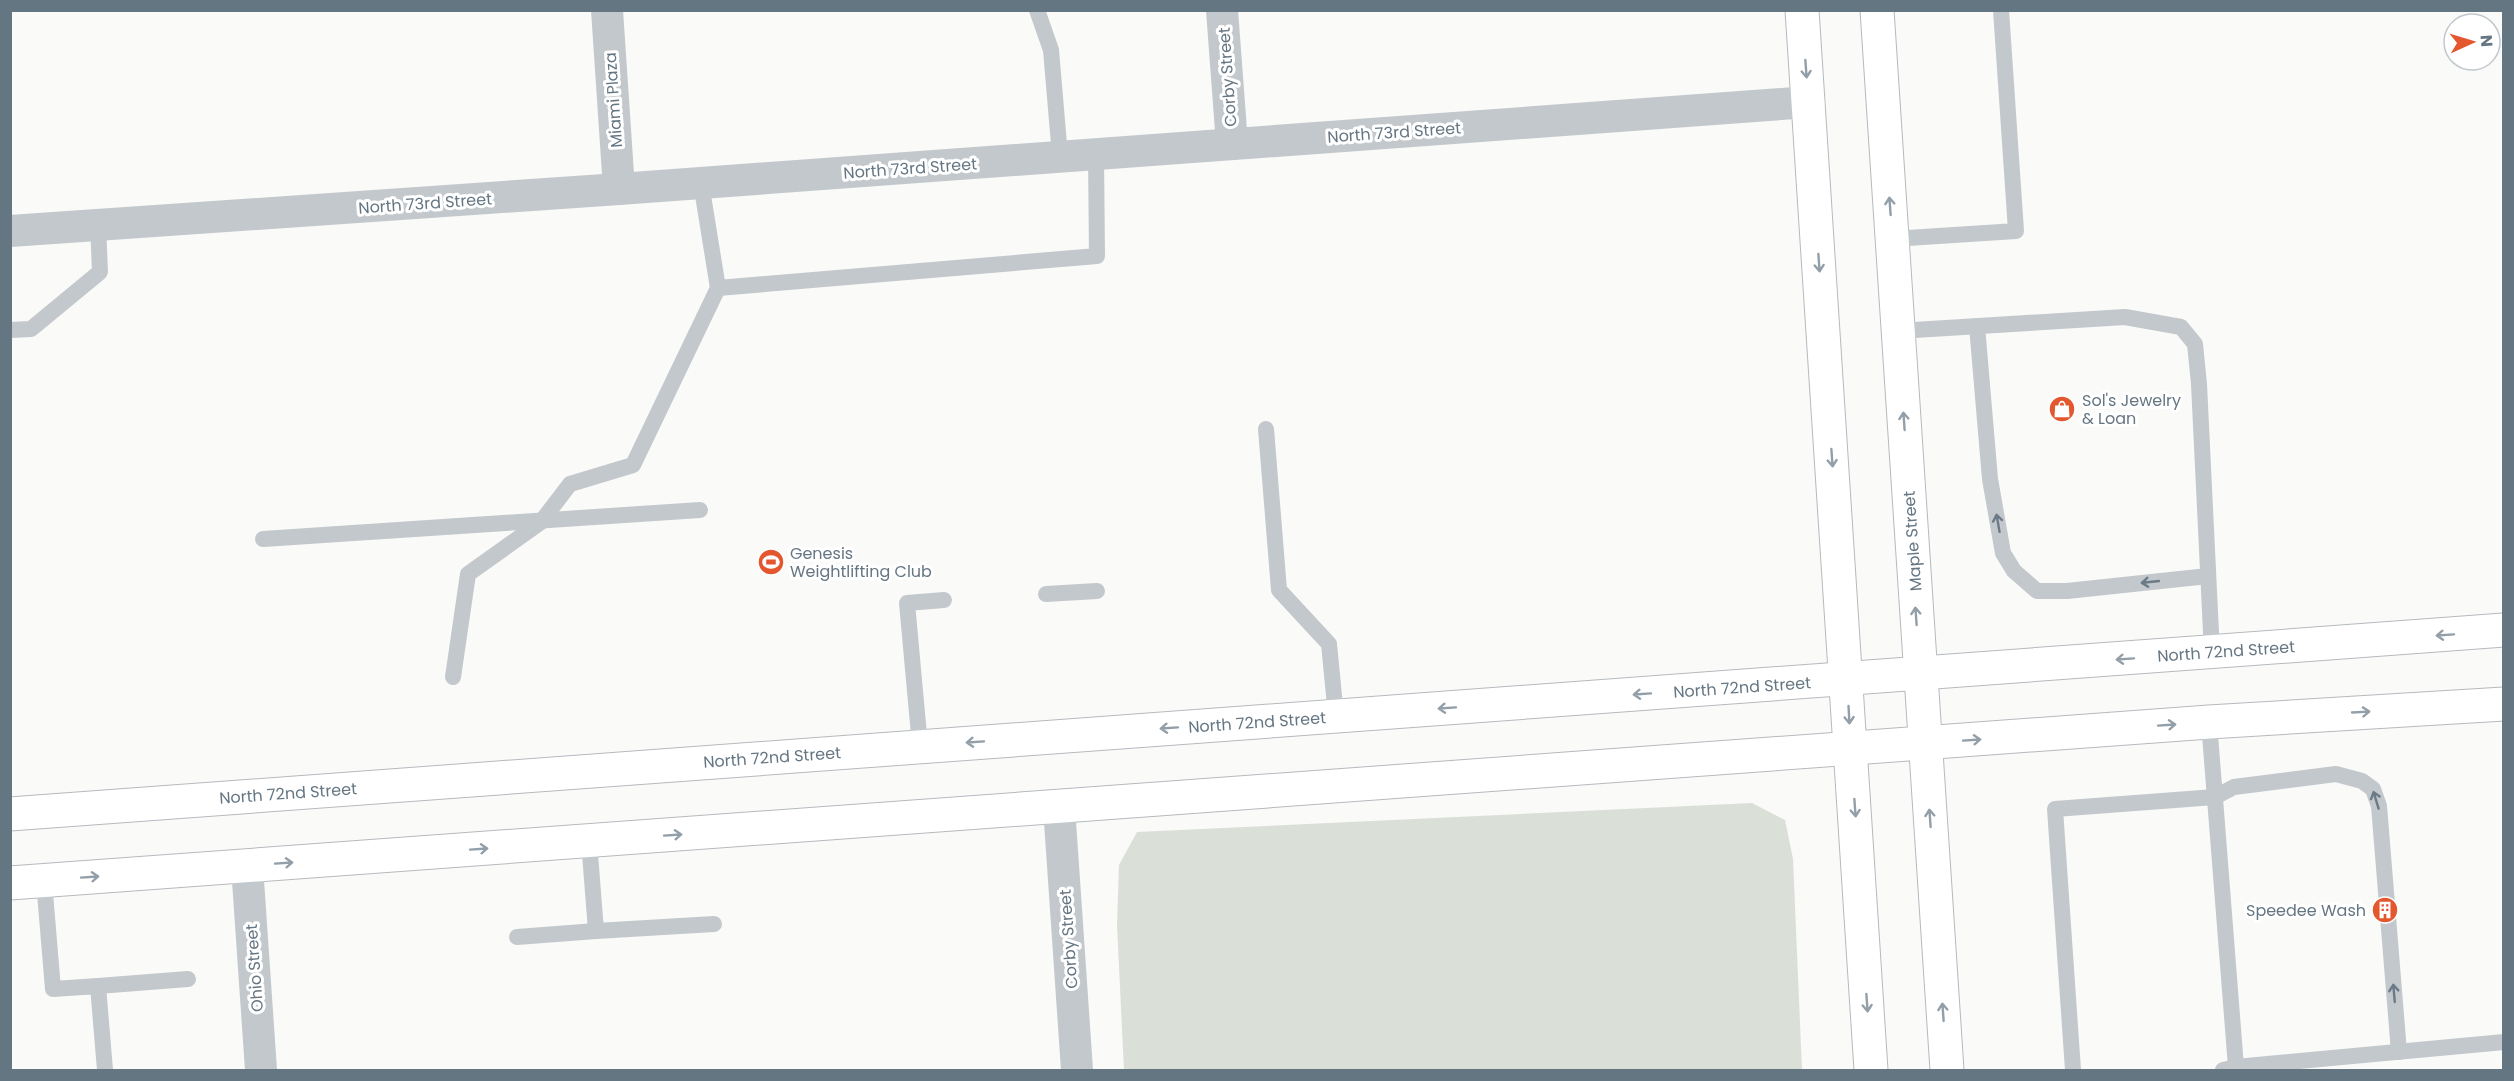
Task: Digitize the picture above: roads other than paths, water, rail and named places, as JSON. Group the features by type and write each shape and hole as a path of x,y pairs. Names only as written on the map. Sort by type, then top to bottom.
{"main road":[{"path":"1802,10 1871,1071"},
{"name":"Maple Street","path":"1877,10 1947,1071"},
{"name":"North 72nd Street","path":"10,814 1920,675 2504,630"},
{"path":"10,883 2209,722 2504,704"}],"street":[{"name":"Miami Plaza","path":"607,10 619,189"},
{"name":"Corby Street","path":"1222,10 1232,144"},
{"name":"North 73rd Street","path":"10,231 1809,102"},
{"name":"Corby Street","path":"1059,807 1077,1071"},
{"name":"Ohio Street","path":"247,866 261,1071"}],"lane":[{"path":"1037,10 1051,50 1060,156"},
{"path":"1892,239 2016,231 2001,10"},
{"path":"718,288 1097,256 1096,154"},
{"path":"453,677 468,574 541,522 570,484 633,465 718,288 701,183"},
{"path":"10,330 31,328 100,272 98,225"},
{"path":"1898,331 2125,317 2181,327 2194,344 2212,652"},
{"path":"1977,326 1989,479 2003,553 2014,571 2037,591 2067,591 2208,576"},
{"path":"1266,429 1279,590 1329,644 1336,716"},
{"path":"263,539 700,510"},
{"path":"1046,594 1097,591"},
{"path":"920,747 907,603 944,600"},
{"path":"2209,722 2230,1069 2504,1042"},
{"path":"2073,1071 2055,809 2215,797 2234,786 2336,774 2350,775 2373,789 2379,806 2398,1052"},
{"path":"589,841 596,931"},
{"path":"44,881 53,989 188,979"},
{"path":"517,938 714,924"},
{"path":"98,986 105,1071"}],"place":[{"name":"Sol's Jewelry & Loan","path":"2062,409"},
{"name":"Genesis Weightlifting Club","path":"771,562"},
{"name":"Speedee Wash","path":"2385,910"}]}
